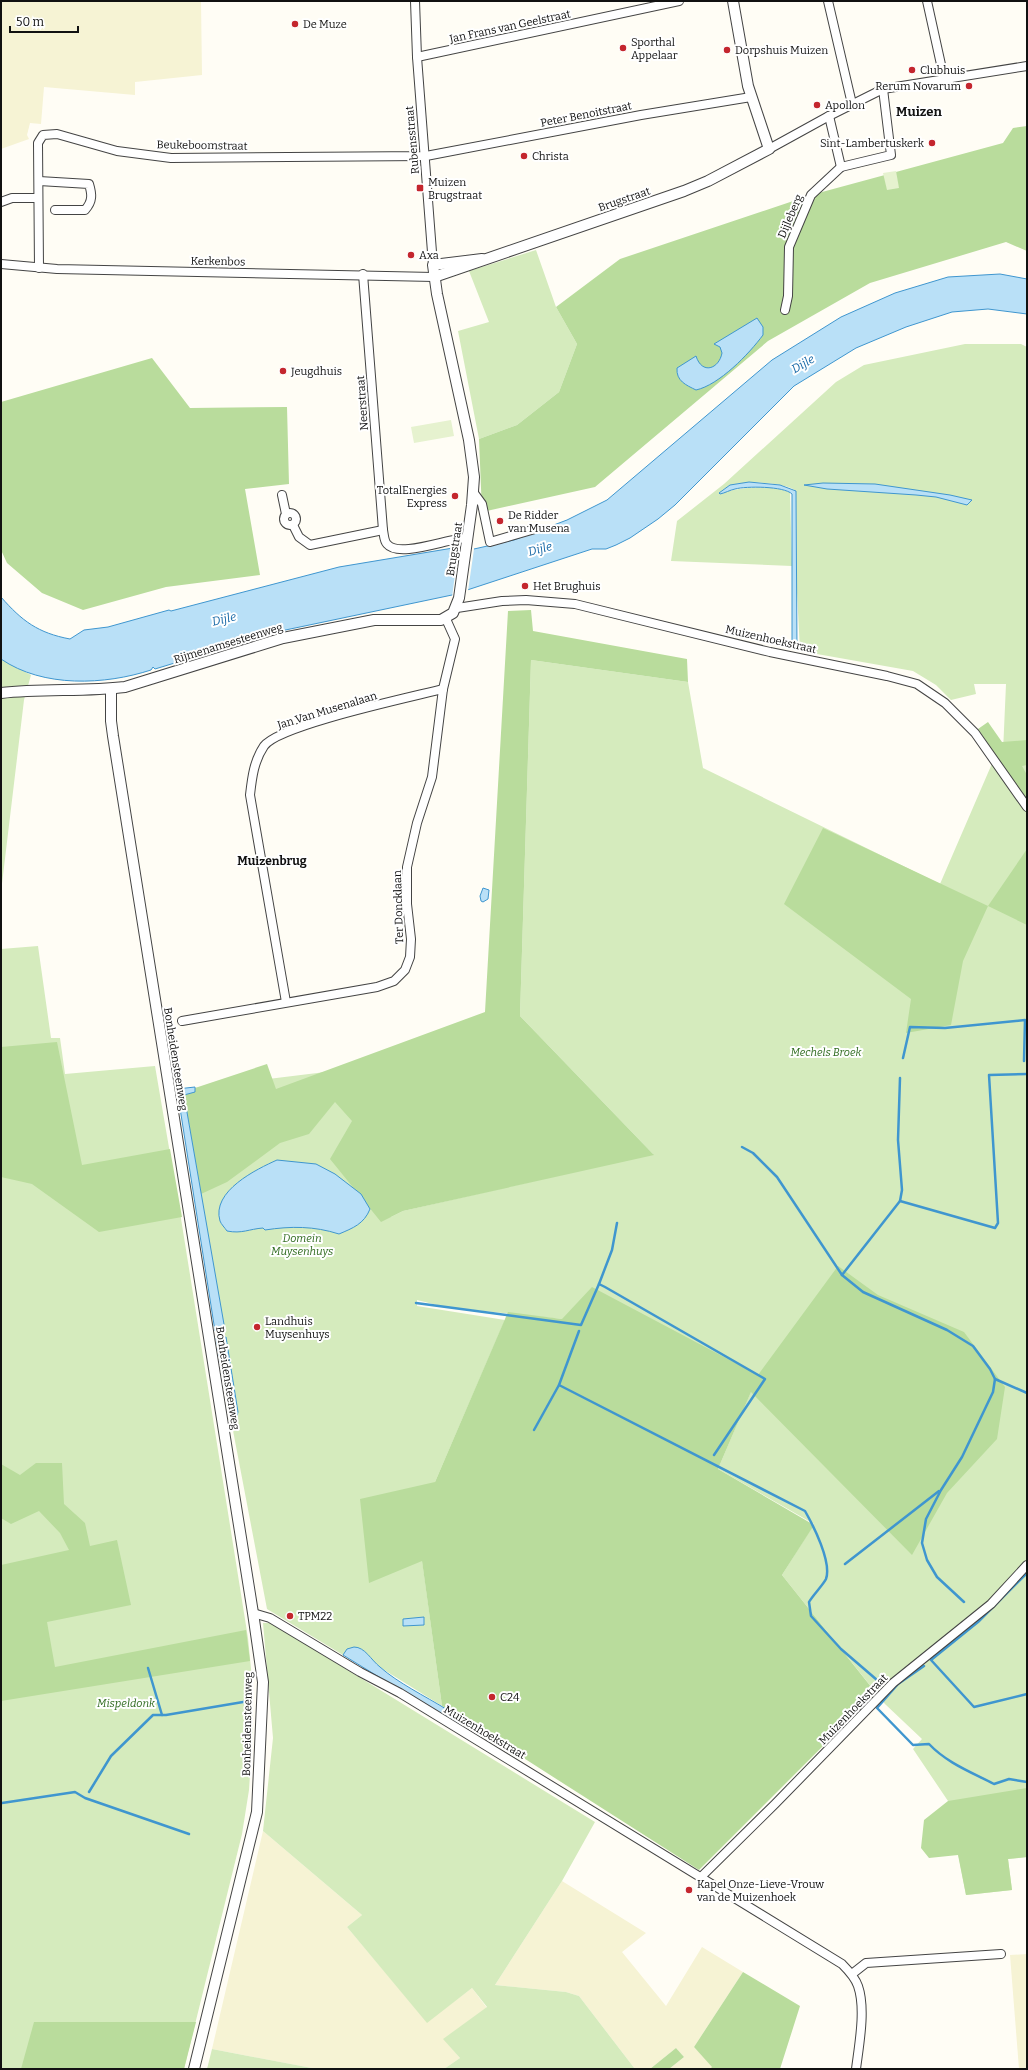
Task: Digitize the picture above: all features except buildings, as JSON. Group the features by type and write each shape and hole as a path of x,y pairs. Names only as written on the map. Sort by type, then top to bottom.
{"street":[{"name":"Rubensstraat","path":"415,1 417,57 426,156 434,277"},
{"name":"Jan Frans van Geelstraat","path":"417,57 679,1"},
{"path":"733,1 751,97 769,150 829,116 883,89 1027,66"},
{"path":"828,1 852,104"},
{"path":"927,1 942,69 946,78"},
{"path":"829,116 841,167 892,155 883,89"},
{"name":"Peter Benoitstraat","path":"426,156 649,114 751,97"},
{"name":"Beukeboomstraat","path":"39,268 38,143 43,135 57,134 87,144 117,151 171,158 426,156"},
{"name":"Brugstraat","path":"458,603 474,493 472,459 434,277 708,181 769,150"},
{"name":"Dijleberg","path":"786,310 788,296 789,247 811,195 841,167"},
{"path":"39,181 89,184 92,194 90,204 85,210 55,210"},
{"path":"1,202 12,198 38,198"},
{"name":"Brugstraat","path":"433,265 482,259"},
{"name":"Kerkenbos","path":"1,264 39,268 363,274 434,277"},
{"name":"Neerstraat","path":"363,274 382,530 388,546 397,550 443,544 459,538 467,540"},
{"name":"Brugstraat","path":"474,493 482,504 490,542 534,528"},
{"path":"282,495 286,514 290,512 296,515 297,520 293,525 299,537 310,545 382,530"},
{"name":"Muizenhoekstraat","path":"458,603 534,600 576,604 770,652 887,676 917,684 945,703 975,733 1027,807"},
{"path":"446,619 458,603"},
{"name":"Rijmenamsesteenweg","path":"1,693 45,689 111,689 125,687 290,637 374,620 405,619 436,621 446,619"},
{"name":"Ter Doncklaan","path":"182,1021 377,987 394,981 405,970 410,957 411,939 407,904 407,867 417,823 432,777 444,689 455,639 446,619"},
{"name":"Bonheidensteenweg","path":"111,689 111,722 113,736 253,1613 262,1682 257,1812 194,2069"},
{"name":"Jan Van Musenalaan","path":"286,1002 250,795 254,765 265,745 282,733 355,711 444,689"},
{"name":"Muizenhoekstraat","path":"701,1877 776,1804 892,1683 991,1604 1027,1564"},
{"name":"Muizenhoekstraat","path":"253,1613 270,1618 360,1672 400,1693 842,1964 852,1974 858,1985 861,2012 856,2069"},
{"path":"852,1974 866,1963 1001,1954"}],"shaded area":[{"path":"1,1 201,1 202,75 135,82 135,95 44,87 41,124 30,123 27,135 29,139 1,149"},
{"path":"263,1831 362,1915 347,1927 427,2022 472,1988 487,2008 444,2039 460,2058 444,2069 317,2069 212,2049"},
{"path":"562,1881 646,1933 622,1952 666,2006 702,1947 743,1972 694,2047 713,2067 710,2069 669,2069 684,2057 676,2048 650,2069 635,2069 579,1996 566,1992 495,1985"},
{"path":"1027,1954 1027,2069 1019,2069 1010,1955"}],"green space":[{"path":"1027,126 1027,251 1006,242 870,283 768,341 595,487 482,512 479,439 517,425 559,392 577,344 556,307 620,259 811,195 1003,143 1013,128"},
{"path":"896,171 899,188 887,190 883,173"},
{"path":"536,250 556,307 577,344 559,392 517,425 479,439 458,331 489,322 469,271"},
{"name":"Mechels Broek","path":"965,344 1021,344 1027,347 1027,1857 1008,1859 1012,1890 966,1895 948,1801 913,1749 922,1739 885,1704 782,1575 814,1524 718,1469 758,1375 562,1319 445,1307 417,1300 417,1306 505,1320 435,1482 422,1560 442,1706 381,1668 373,1661 345,1652 343,1655 267,1609 231,1420 237,1416 238,1412 184,1095 195,1092 195,1088 366,1067 391,1217 403,1211 653,1154 520,1016 531,660 688,682 703,768 940,884 997,752 1003,752 1006,684 974,684 976,694 951,700 936,685 913,671 800,651 797,592 796,491 791,488 774,484 744,483 729,486 720,493 755,487 773,488 790,492 792,566 671,561 677,521 724,484 836,382 864,365"},
{"path":"152,358 190,408 287,407 289,484 245,489 260,575 166,587 83,610 42,593 7,563 1,550 1,402"},
{"path":"451,420 454,436 414,443 411,427"},
{"path":"531,610 533,631 687,659 688,682 531,660 520,1016 654,1155 403,1211 381,1222 330,1159 352,1121 335,1102 309,1134 280,1143 227,1182 201,1194 184,1095 195,1092 195,1088 267,1064 276,1089 485,1012 508,611"},
{"path":"1,659 31,675 24,700 1,892"},
{"path":"988,722 1002,742 1027,740 1027,765 1022,766 1027,775 1027,801 978,729"},
{"path":"823,828 988,906 963,961 951,1025 906,1033 911,999 784,904"},
{"path":"1027,849 1027,925 988,906"},
{"name":"Mispeldonk","path":"38,946 51,1038 60,1038 65,1074 155,1066 179,1206 248,1638 252,1679 253,1729 249,1790 242,1834 184,2069 1,2069 1,949"},
{"path":"57,1042 82,1165 170,1149 182,1217 99,1232 32,1184 1,1177 1,1047"},
{"path":"838,1266 878,1295 964,1332 1005,1387 997,1439 947,1493 912,1555 751,1392 718,1469 814,1525 782,1575 876,1693 699,1870 442,1706 422,1561 369,1583 360,1499 435,1482 508,1312 562,1319 592,1287 758,1375"},
{"path":"36,1463 62,1463 64,1504 85,1523 90,1546 117,1540 131,1605 47,1622 55,1667 246,1630 250,1661 1,1701 1,1565 69,1550 60,1533 39,1511 11,1524 1,1518 1,1464 20,1475"},
{"path":"263,1623 271,1623 595,1822 562,1881 495,1985 566,1992 579,1996 635,2069 444,2069 460,2058 443,2039 487,2007 472,1988 427,2023 347,1927 362,1915 263,1831 273,1738"},
{"path":"1027,1788 1027,1857 1008,1859 1012,1890 966,1895 958,1855 929,1858 921,1848 924,1820 948,1801"},
{"path":"743,1972 800,2006 780,2069 710,2069 712,2067 694,2047"},
{"path":"34,2022 196,2022 184,2069 21,2069"},
{"path":"676,2048 684,2057 669,2069 650,2069"},
{"path":"212,2049 317,2069 207,2069"}],"water":[{"name":"Dijle","path":"1000,274 1027,279 1027,314 988,309 952,312 906,327 856,348 794,386 675,505 658,519 630,538 606,549 592,549 452,595 276,632 155,669 153,667 151,670 114,679 74,681 55,679 36,675 1,659 1,597 16,613 31,625 49,633 70,639 84,630 108,627 339,567 459,547 474,549 514,540 567,520 607,500 772,360 841,317 895,293 948,277"},
{"path":"757,318 763,327 763,335 733,368 714,382 696,390 682,382 678,376 677,368 696,356 702,366 710,368 714,366 718,363 722,353 720,347 714,344"},
{"path":"749,482 780,485 796,491 797,650 792,649 792,494 781,489 756,487 733,489 720,494 719,493 730,485"},
{"path":"823,483 875,484 950,495 972,500 967,505 936,497 827,489 804,485"},
{"path":"483,888 489,890 488,899 483,902 481,901 480,896"},
{"path":"195,1087 195,1092 184,1095 225,1330 215,1331 177,1089"},
{"path":"277,1160 316,1164 335,1174 361,1194 370,1209 368,1214 358,1225 339,1234 311,1228 265,1230 263,1228 241,1232 227,1231 220,1221 219,1210 222,1200 229,1191 248,1175"},
{"path":"226,1337 238,1412 237,1416 232,1419 230,1417 216,1338"},
{"path":"424,1617 424,1625 403,1626 403,1619"},
{"path":"354,1647 365,1651 387,1673 446,1709 452,1717 461,1723 459,1726 343,1655 347,1649"}],"pier":[{"path":"459,545 474,547 474,549 468,591 452,597"}],"waterway":[{"path":"903,1058 910,1027 945,1028 1025,1020 1024,1061"},
{"path":"842,1275 900,1201 995,1228 998,1223 989,1075 1027,1074"},
{"path":"900,1078 898,1140 902,1190 900,1201"},
{"path":"742,1147 753,1153 777,1177 842,1275 863,1292 947,1330 973,1346 990,1369 995,1379 993,1392 962,1457 941,1490 926,1519 922,1543 927,1560 937,1577 964,1602"},
{"path":"599,1284 612,1250 617,1223"},
{"path":"416,1303 581,1325 599,1284 605,1287 765,1379 714,1455"},
{"path":"559,1385 579,1331"},
{"path":"995,1379 1027,1393"},
{"path":"534,1430 559,1385 805,1511 821,1544 827,1572 825,1581 809,1602 811,1616 841,1649 877,1680"},
{"path":"845,1564 939,1491"},
{"path":"1027,1573 978,1622 931,1660 974,1707 1027,1694"},
{"path":"924,1666 898,1684 877,1708 913,1745 929,1744 951,1762 994,1784 1009,1779 1027,1782"},
{"path":"148,1668 162,1715"},
{"path":"89,1792 111,1756 153,1715 166,1715 249,1701"},
{"path":"2,1803 75,1792 85,1798 189,1834"}],"place":[{"name":"De Muze","path":"295,24"},
{"name":"Sporthal Appelaar","path":"623,48"},
{"name":"Dorpshuis Muizen","path":"727,50"},
{"name":"Clubhuis","path":"912,70"},
{"name":"Rerum Novarum","path":"969,86"},
{"name":"Apollon","path":"817,105"},
{"name":"Sint-Lambertuskerk","path":"932,143"},
{"name":"Christa","path":"524,156"},
{"name":"Muizen Brugstraat","path":"420,188"},
{"name":"Axa","path":"411,255"},
{"name":"Jeugdhuis","path":"283,371"},
{"name":"TotalEnergies Express","path":"455,496"},
{"name":"De Ridder van Musena","path":"500,521"},
{"name":"Het Brughuis","path":"525,586"},
{"name":"Landhuis Muysenhuys","path":"257,1327"},
{"name":"TPM22","path":"290,1616"},
{"name":"C24","path":"492,1697"},
{"name":"Kapel Onze-Lieve-Vrouw van de Muizenhoek","path":"689,1890"}],"district":[{"name":"Muizen","path":"919,111"},
{"name":"Muizenbrug","path":"272,861"}],"park label":[{"name":"Domein Muysenhuys","path":"302,1244"}]}
